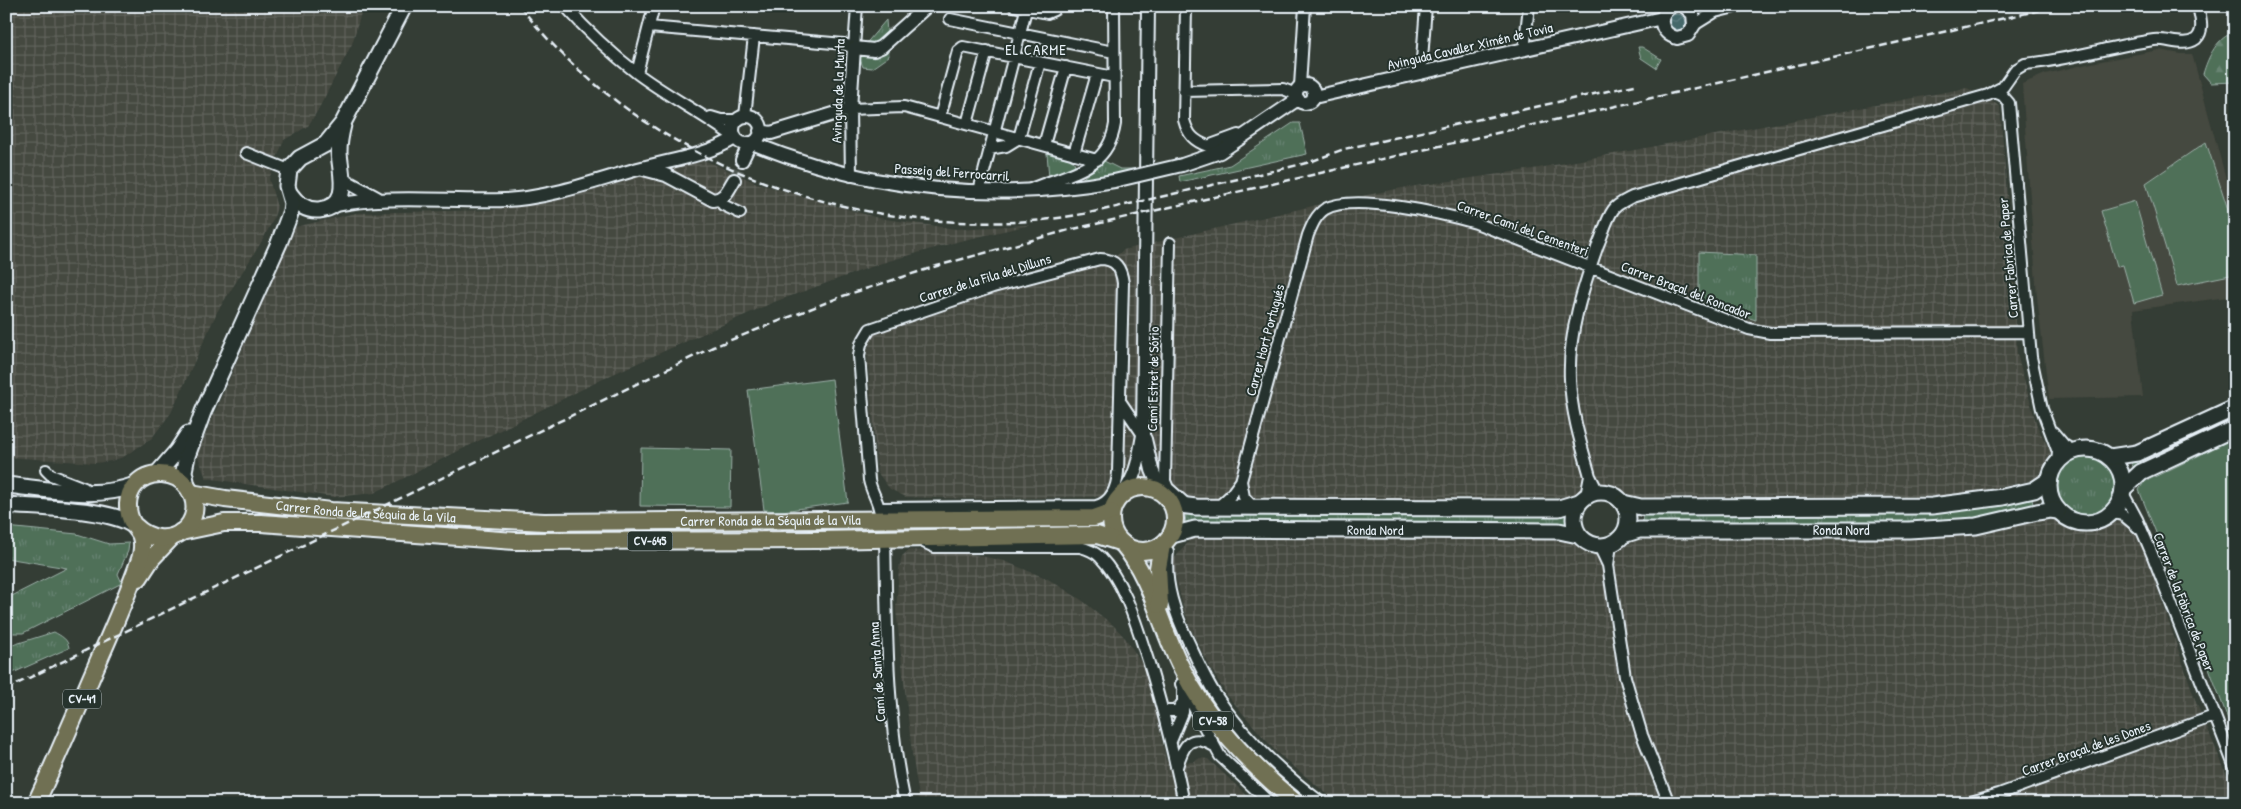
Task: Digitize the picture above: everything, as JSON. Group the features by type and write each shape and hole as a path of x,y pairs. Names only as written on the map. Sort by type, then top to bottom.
{"main road":[{"path":"176,535 191,521 194,512 184,471 187,456 203,412 279,243 290,211 292,203 287,178 289,170 300,158 326,144 344,123 404,6"},
{"path":"279,243 301,217 313,210 331,206 341,195 343,175 339,152 344,123"},
{"path":"308,154 316,153 331,158 343,175"},
{"path":"290,194 295,202 303,208 313,210"},
{"path":"2110,457 2137,454 2235,408"},
{"path":"6,485 87,492 125,489 157,474 177,452 203,412"},
{"path":"2123,490 2141,472 2235,428"},
{"path":"2087,449 2099,451 2110,457 2120,471 2123,490 2119,504 2113,513 2095,523 2085,524 2070,520 2058,511 2050,497 2049,480 2057,463 2074,451 2087,449"},
{"name":"CV-645","path":"157,474 174,476 189,490"},
{"name":"Ronda Nord","path":"1623,503 1641,508 1932,506 2003,497 2034,490 2049,480"},
{"path":"134,526 129,515 128,505 130,494 135,485"},
{"path":"1121,542 1113,533 1106,509 1132,488 1142,486 1153,488 1174,501 1175,525 1168,539"},
{"name":"Carrer Ronda de la Séquia de la Vila","path":"189,490 221,499 331,511 498,520 584,522 881,514 1094,518 1106,509"},
{"path":"1578,535 1573,519 1588,497 1608,493 1623,503 1628,519 1623,535 1605,546"},
{"name":"Ronda Nord","path":"1174,501 1218,507 1253,508 1559,508 1588,497"},
{"name":"CV-645","path":"6,505 102,514 122,518 151,538 161,540 176,535"},
{"name":"Ronda Nord","path":"1623,535 1639,530 1919,529 1976,526 2044,511 2058,511"},
{"name":"Carrer Ronda de la Séquia de la Vila","path":"176,535 224,523 261,523 458,539 515,541 699,541 1097,535 1121,542"},
{"name":"CV-41","path":"36,803 127,595 141,554 142,538 134,526"},
{"name":"Ronda Nord","path":"1168,539 1195,529 1560,531 1578,535"},
{"name":"CV-41","path":"127,595 152,558 176,535"},
{"name":"CV-645","path":"1578,535 1591,545 1605,546"},
{"name":"CV-645","path":"1121,542 1127,547 1145,552 1168,539"},
{"name":"CV-58","path":"1161,617 1158,577 1168,539"},
{"name":"CV-58","path":"1121,542 1138,563 1181,667 1201,703 1220,730 1260,773 1296,803"}],"street":[{"name":"Passeig del Ferrocarril","path":"565,6 603,44 637,73 673,98 705,116 742,143 751,143 790,158 851,176 906,186 979,191 1025,191 1064,189 1114,181 1182,165 1220,152 1253,130"},
{"path":"637,73 654,6"},
{"name":"Avinguda de la Murta","path":"851,176 850,109 857,6"},
{"path":"649,27 844,44 854,48 874,50 881,48 926,6"},
{"path":"1014,6 1048,13 1055,8"},
{"path":"1025,191 1079,170 1097,160 1108,146 1114,132 1114,6"},
{"path":"1186,6 1184,120 1188,134 1198,142 1208,146 1253,130 1298,93 1305,6"},
{"path":"1421,73 1426,6"},
{"path":"1524,50 1528,6"},
{"path":"1684,6 1693,14 1694,26"},
{"path":"1667,10 1663,29 1666,34 1677,38 1688,35 1694,26 1715,12 1739,6"},
{"path":"1590,267 1612,211 1621,202 1994,92 2008,82 2015,70 2025,64 2154,40 2188,42 2198,36 2201,22 2198,6"},
{"path":"979,191 1027,8"},
{"path":"1123,494 1131,484 1135,474 1143,432 1149,8"},
{"name":"Avinguda Cavaller Ximén de Tovia","path":"1298,93 1306,103 1314,97 1524,50 1667,10"},
{"path":"950,19 1114,52"},
{"path":"331,206 379,199 508,200 536,196 693,156 726,144 735,137 732,128 741,118 754,36"},
{"path":"940,117 958,52 961,48 987,51 1114,77"},
{"path":"967,124 987,51"},
{"path":"989,149 1006,146 1019,138 1040,62"},
{"path":"1044,145 1066,67"},
{"path":"1074,154 1097,74"},
{"path":"1184,91 1283,89 1298,93"},
{"name":"Carrer Fabrica de Paper","path":"1994,92 2002,95 2009,103 2027,332 2035,380 2058,452 2057,463"},
{"path":"742,160 751,143 758,138 760,131 771,133 850,109 904,107 1097,160"},
{"name":"Passeig del Ferrocarril","path":"705,116 721,120 741,118 757,120 760,131 790,158"},
{"path":"246,153 289,170"},
{"path":"666,176 670,168 690,162 693,156"},
{"path":"640,169 666,176 712,200 720,200 734,180"},
{"path":"343,175 379,199"},
{"path":"720,200 723,205 740,213"},
{"name":"Carrer Camí del Cementeri","path":"1324,210 1342,204 1372,204 1452,216 1491,228 1590,267 1574,323 1569,364 1573,410 1590,476 1588,497"},
{"name":"Carrer Hort Portugués","path":"1218,507 1230,496 1241,481 1308,234 1317,217 1324,210"},
{"name":"Camí Estret de Sório","path":"1170,243 1165,481 1174,501"},
{"name":"Carrer de la Fila del Dilluns","path":"881,514 869,480 859,356 861,344 867,333 884,323 993,287 1100,259 1114,262 1120,269 1123,283 1120,401"},
{"name":"Carrer Braçal del Roncador","path":"1590,267 1749,330 1770,333 2027,332"},
{"path":"1120,401 1143,432 1152,470 1174,501"},
{"path":"1106,509 1106,501 1117,484 1120,401"},
{"name":"Carrer Fabrica de Paper","path":"2050,428 2064,445 2074,451"},
{"path":"46,470 51,475 84,488 87,492"},
{"path":"1241,481 1244,497 1253,508"},
{"name":"Carrer de la Fàbrica de Paper","path":"2123,490 2132,506 2235,768"},
{"path":"1053,506 1068,518"},
{"name":"Carrer Ronda de la Séquia de la Vila","path":"881,514 1053,506 1106,509"},
{"name":"Carrer de la Fàbrica de Paper","path":"2113,513 2123,515 2141,530"},
{"name":"Carrer Ronda de la Séquia de la Vila","path":"916,537 934,547 1072,547 1091,550 1100,557 1128,601 1164,711"},
{"name":"Camí de Santa Anna","path":"885,538 889,672 897,752 905,803"},
{"path":"1168,539 1169,589 1177,616 1205,676 1224,707 1259,747 1322,803"},
{"path":"1605,546 1626,677 1642,735 1669,803"},
{"path":"1153,601 1162,636 1182,687 1214,746 1231,767 1270,803"},
{"path":"1171,741 1182,717 1184,699 1182,687"},
{"path":"1184,699 1177,711 1164,711 1184,803"},
{"name":"Carrer Braçal de les Dones","path":"1967,803 1999,794 2214,716"},
{"path":"1176,768 1182,750 1190,742 1198,740 1214,746"}],"shaded area":[{"path":"6,6 363,6 352,44 318,110 308,126 284,140 269,179 277,207 273,220 262,241 217,312 171,413 151,439 123,457 111,461 95,463 6,457"},
{"path":"2159,50 2192,54 2235,212 2235,296 2133,310 2143,397 2049,399 2037,297 2022,84 2045,74"},
{"path":"1967,88 2000,106 2015,295 2017,354 2037,426 2051,453 2037,479 1974,493 1925,497 1187,499 1098,497 972,499 906,497 890,489 877,472 867,351 873,335 905,323 1000,291 1108,263 1123,250 1317,205 1402,188 1533,169"},
{"path":"702,159 757,183 878,218 956,229 1030,225 960,241 882,263 774,302 613,374 374,493 333,497 206,478 197,454 295,227 356,213 493,210 648,174"},
{"path":"2053,515 2063,523 2088,530 2106,527 2123,519 2128,519 2140,537 2196,702 2235,794 2235,803 1338,803 1276,752 1227,695 1212,671 1190,627 1172,561 1191,539 1571,535 1591,551 1606,553 1617,551 1635,536 1938,536 2004,528"},
{"path":"909,550 962,552 1004,561 1048,579 1083,601 1114,626 1126,639 1142,664 1152,690 1166,761 1193,762 1200,758 1208,759 1255,803 920,803 912,753 896,610 899,568 902,556"}],"green space":[{"path":"886,20 889,56 872,68 863,67 858,53"},
{"path":"2235,32 2235,82 2211,83 2203,74 2208,61 2218,43"},
{"path":"1638,47 1642,47 1661,59 1656,68 1641,58"},
{"path":"1293,123 1300,123 1307,154 1180,182 1179,176 1230,165"},
{"path":"2206,142 2235,231 2235,274 2177,286 2146,183"},
{"path":"1047,153 1070,159 1074,162 1075,166 1071,170 1049,178"},
{"path":"1104,161 1120,169 1137,170 1079,181"},
{"path":"2135,201 2162,295 2134,303 2123,265 2117,266 2101,211"},
{"path":"1699,252 1756,255 1756,320 1699,299"},
{"path":"832,379 848,502 782,511 764,510 748,390"},
{"path":"2235,411 2235,424 2135,471 2130,460"},
{"path":"2235,438 2235,738 2139,490 2144,482"},
{"path":"641,448 731,450 730,507 640,506"},
{"path":"2080,455 2092,455 2108,464 2115,474 2117,486 2115,498 2108,508 2092,517 2080,517 2069,512 2060,503 2055,492 2055,480 2060,469 2069,460"},
{"path":"2031,495 2034,508 1980,520 1925,525 1642,527 1643,512"},
{"path":"1568,510 1567,526 1185,526 1186,513"},
{"path":"1075,523 1075,531 906,532 906,524"},
{"path":"6,527 77,534 109,544 129,543 128,551 118,574 122,583 23,633 6,633 6,599 67,568 6,558"},
{"path":"54,632 66,640 69,648 6,676 6,647"}],"water":[{"path":"1677,14 1683,17 1686,23 1683,29 1677,32 1671,29 1668,23 1671,17"}],"tunnel":[{"path":"734,180 742,160"}],"railway":[{"path":"520,6 568,60 623,106 684,145 749,176 817,199 888,215 960,222 1031,221 1062,218 1092,212 1310,162 1344,149 1635,85"},
{"path":"6,689 713,347 843,296 937,266 1069,230 2058,6"}],"district":[{"name":"EL CARME","path":"1036,50"}]}
